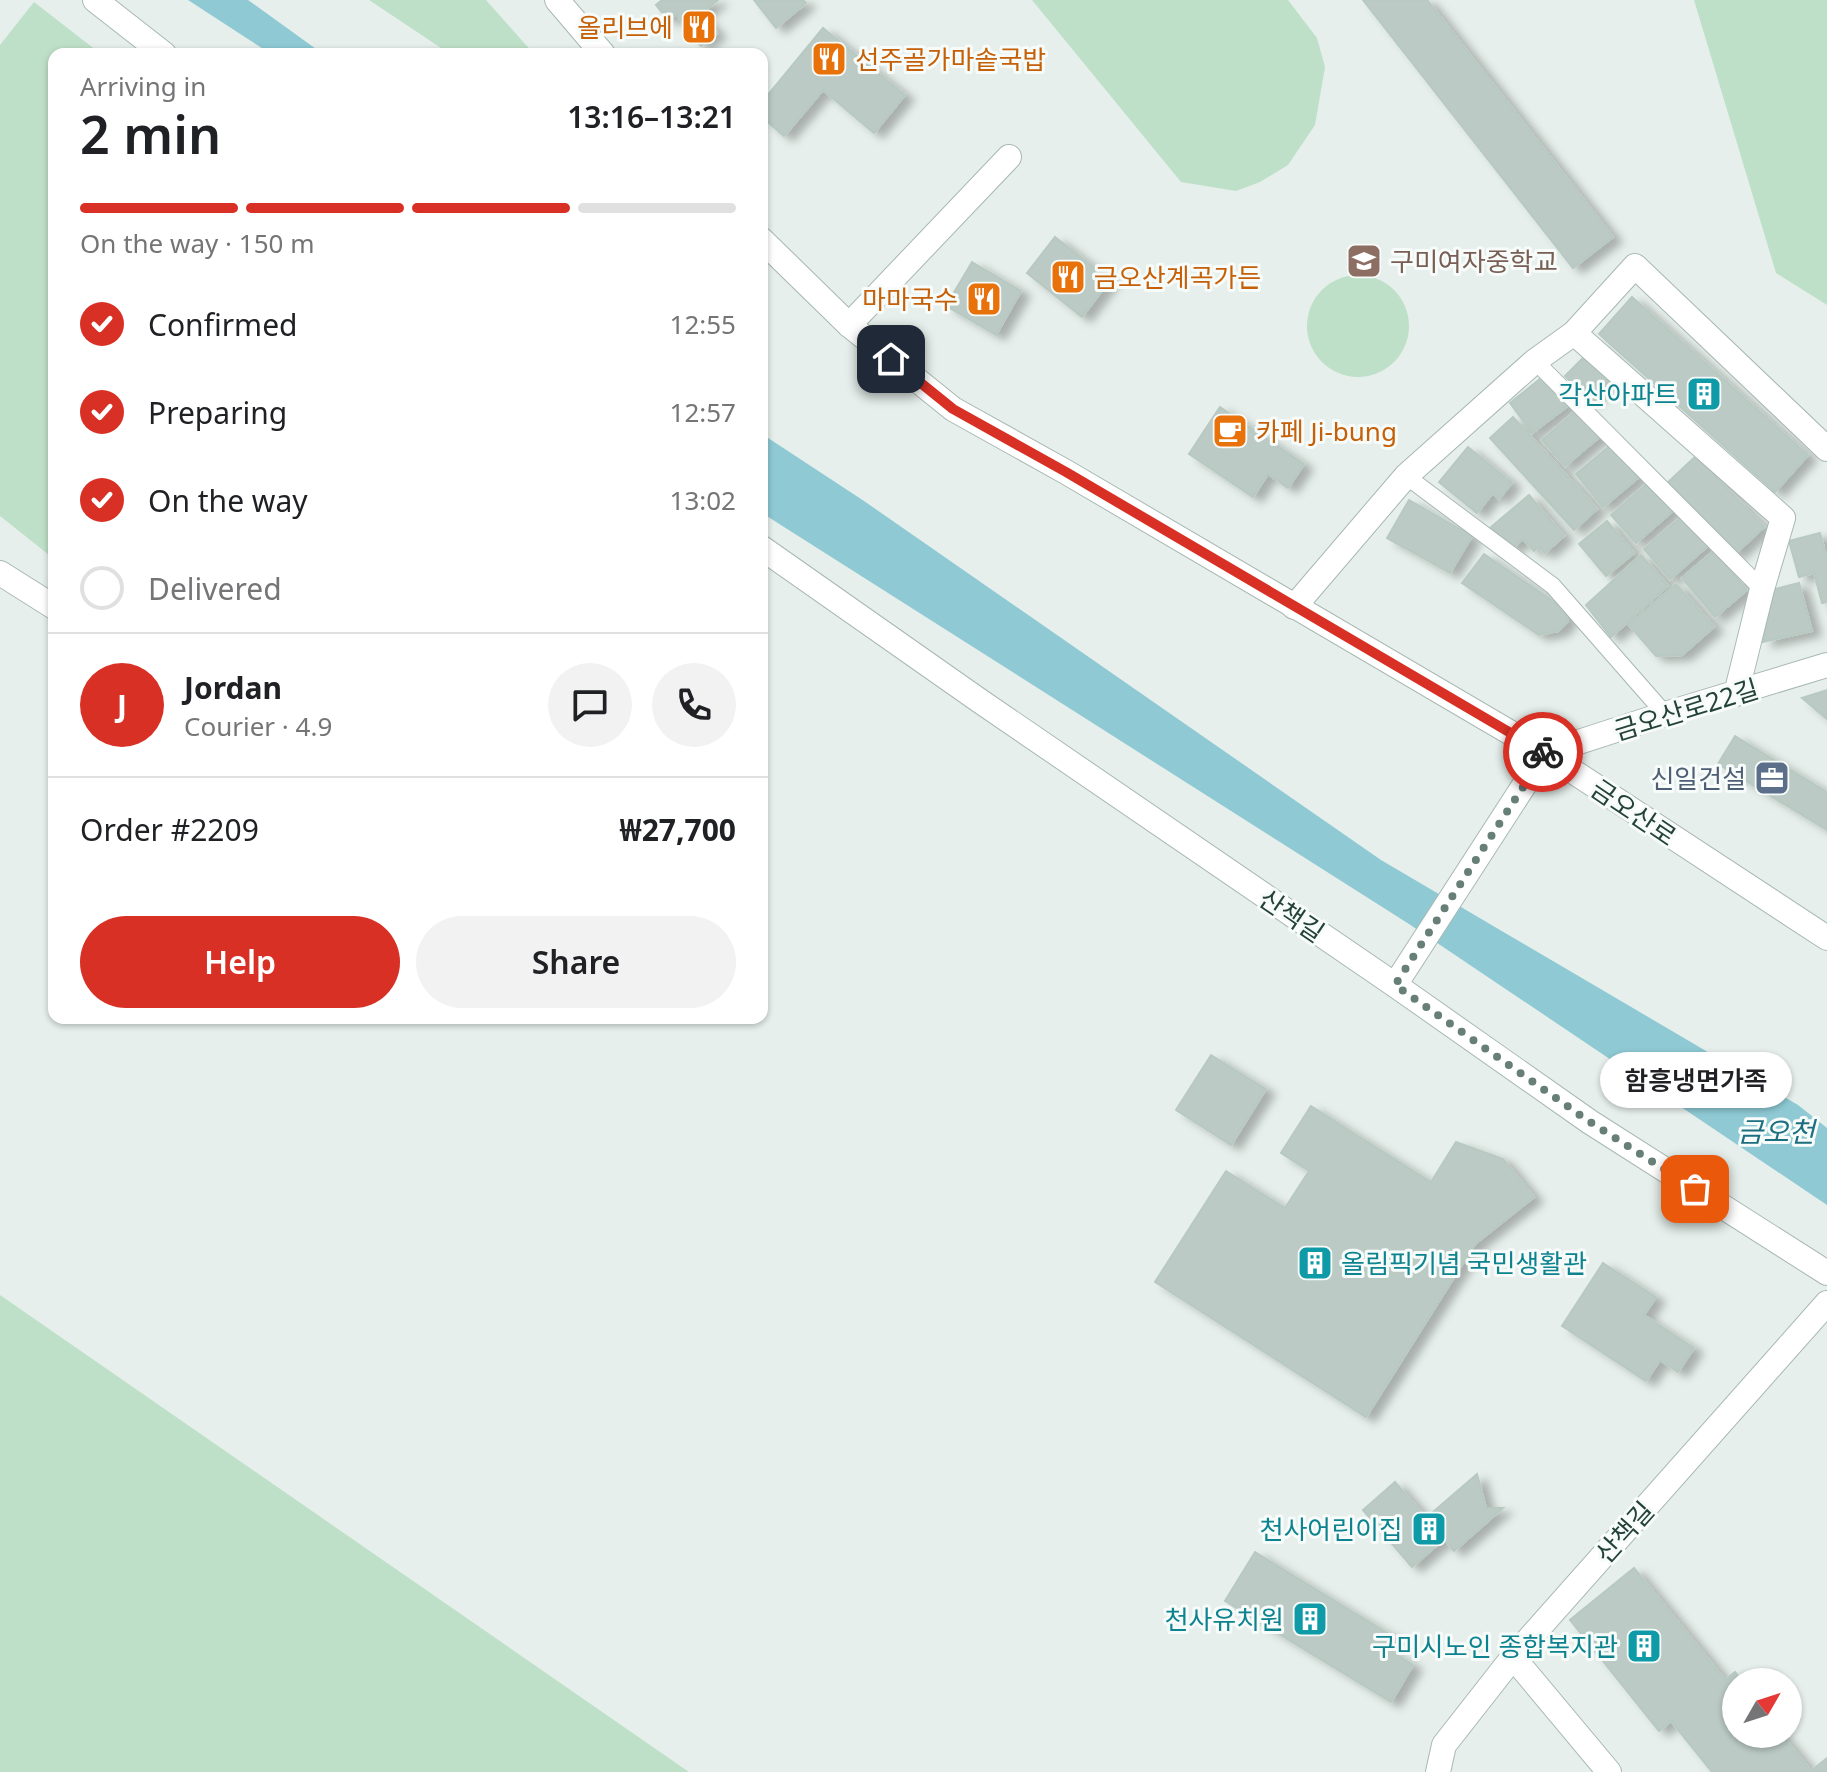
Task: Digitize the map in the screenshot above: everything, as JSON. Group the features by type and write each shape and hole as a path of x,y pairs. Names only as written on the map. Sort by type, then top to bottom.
{"street":[{"path":"95,0 156,48"},
{"path":"557,0 598,48"},
{"path":"849,325 1009,157"},
{"name":"금오산로","path":"768,246 849,325 953,409 1545,753 1827,938"},
{"path":"1294,607 1406,476 1535,361 1574,333 1635,266 1827,449"},
{"path":"1574,333 1783,518 1736,694"},
{"name":"산책길","path":"768,552 1590,1122 1827,1273"},
{"path":"0,573 48,603"},
{"name":"금오산로22길","path":"1545,753 1827,665"},
{"path":"1395,985 1545,753"},
{"name":"산책길","path":"1438,1772 1444,1745 1513,1657 1827,1303"},
{"path":"1513,1657 1609,1772"}],"lane":[{"path":"1535,361 1762,589"},
{"path":"1406,476 1553,586 1665,714"}],"green space":[{"path":"369,0 486,0 529,48 441,48"},
{"path":"1032,0 1288,0 1317,38 1325,67 1315,125 1288,165 1260,182 1236,191 1181,182"},
{"path":"1694,0 1827,0 1827,305 1776,273"},
{"path":"34,2 93,48 48,48 48,554 0,516 0,45"},
{"path":"1358,275 1377,279 1394,290 1405,307 1409,326 1405,345 1394,362 1377,373 1358,377 1339,373 1322,362 1311,345 1307,326 1311,307 1322,290 1339,279"},
{"path":"0,1295 689,1772 0,1772"}],"water":[{"path":"188,0 248,0 315,48 262,48"},
{"name":"금오천","path":"768,438 864,501 1381,860 1798,1105 1827,1128 1827,1205 1409,924 768,517"}],"building":[{"name":"올리브에","path":"662,0 718,0 701,14 717,33 701,46 676,14 668,20 656,5"},
{"path":"754,0 803,0 806,3 776,28"},
{"path":"1363,0 1427,0 1613,237 1573,268"},
{"name":"선주골가마솥국밥","path":"823,28 905,95 874,133 823,90 784,136 768,122 768,95"},
{"name":"금오산계곡가든","path":"1055,237 1110,280 1082,317 1027,273"},
{"name":"마마국수","path":"972,262 1021,291 996,335 946,306"},
{"name":"각산아파트","path":"1632,297 1808,455 1775,492 1599,334"},
{"path":"1585,356 1610,380 1589,400 1565,376"},
{"path":"1545,375 1569,405 1532,433 1510,403"},
{"name":"카페 Ji-bung","path":"1220,407 1304,464 1288,488 1268,474 1253,497 1189,454"},
{"path":"1578,409 1602,435 1565,466 1542,440"},
{"path":"1513,417 1597,509 1574,530 1490,438"},
{"path":"1612,444 1639,477 1603,507 1576,474"},
{"path":"1468,447 1512,483 1499,499 1493,493 1477,513 1439,482"},
{"path":"1696,456 1764,527 1734,555 1666,484"},
{"path":"1649,482 1674,510 1636,543 1611,515"},
{"path":"1529,495 1564,536 1545,553 1539,547 1534,551 1523,539 1511,549 1491,527"},
{"path":"1409,500 1472,536 1450,573 1387,538"},
{"path":"1683,515 1709,545 1670,579 1644,549"},
{"path":"1607,521 1634,553 1606,576 1579,544"},
{"path":"1820,533 1827,559 1827,602 1822,603 1814,573 1799,577 1789,541"},
{"path":"1714,551 1747,590 1715,617 1682,578"},
{"path":"1484,554 1563,608 1568,621 1558,631 1539,635 1462,583"},
{"path":"1641,555 1668,586 1611,637 1586,605"},
{"path":"1799,583 1812,631 1763,642 1775,589"},
{"path":"1676,584 1714,627 1682,655 1656,656 1629,625"},
{"path":"1827,690 1827,719 1802,698"},
{"name":"신일건설","path":"1735,736 1827,792 1827,830 1718,764"},
{"path":"1211,1055 1266,1089 1231,1145 1176,1110"},
{"name":"올림픽기념 국민생활관","path":"1311,1106 1431,1182 1456,1142 1503,1159 1534,1197 1475,1244 1366,1417 1155,1282 1226,1171 1285,1208 1309,1171 1281,1153"},
{"path":"1603,1263 1656,1297 1644,1315 1694,1348 1678,1372 1660,1360 1646,1381 1562,1326"},
{"name":"천사어린이집","path":"1477,1474 1486,1508 1503,1508 1454,1551 1444,1539 1412,1567 1363,1510 1395,1482 1426,1518"},
{"name":"천사유치원","path":"1255,1552 1394,1637 1387,1648 1413,1665 1391,1702 1225,1601"},
{"name":"구미시노인 종합복지관","path":"1634,1568 1722,1676 1722,1748 1792,1748 1811,1771 1827,1758 1827,1772 1712,1772 1671,1721 1659,1731 1570,1620"}],"way so far":[{"path":"1543,752 1395,985 1590,1122 1695,1189"}],"place":[{"name":"올리브에","path":"699,27"},
{"name":"선주골가마솥국밥","path":"829,59"},
{"name":"구미여자중학교","path":"1364,261"},
{"name":"금오산계곡가든","path":"1068,277"},
{"name":"마마국수","path":"984,299"},
{"name":"각산아파트","path":"1704,394"},
{"name":"카페 Ji-bung","path":"1230,431"},
{"name":"신일건설","path":"1772,778"},
{"name":"함흥냉면가족","path":"1695,1189"},
{"name":"올림픽기념 국민생활관","path":"1315,1263"},
{"name":"천사어린이집","path":"1429,1529"},
{"name":"천사유치원","path":"1310,1619"},
{"name":"구미시노인 종합복지관","path":"1644,1646"}],"route":[{"path":"891,359 953,409 1543,752"}]}
